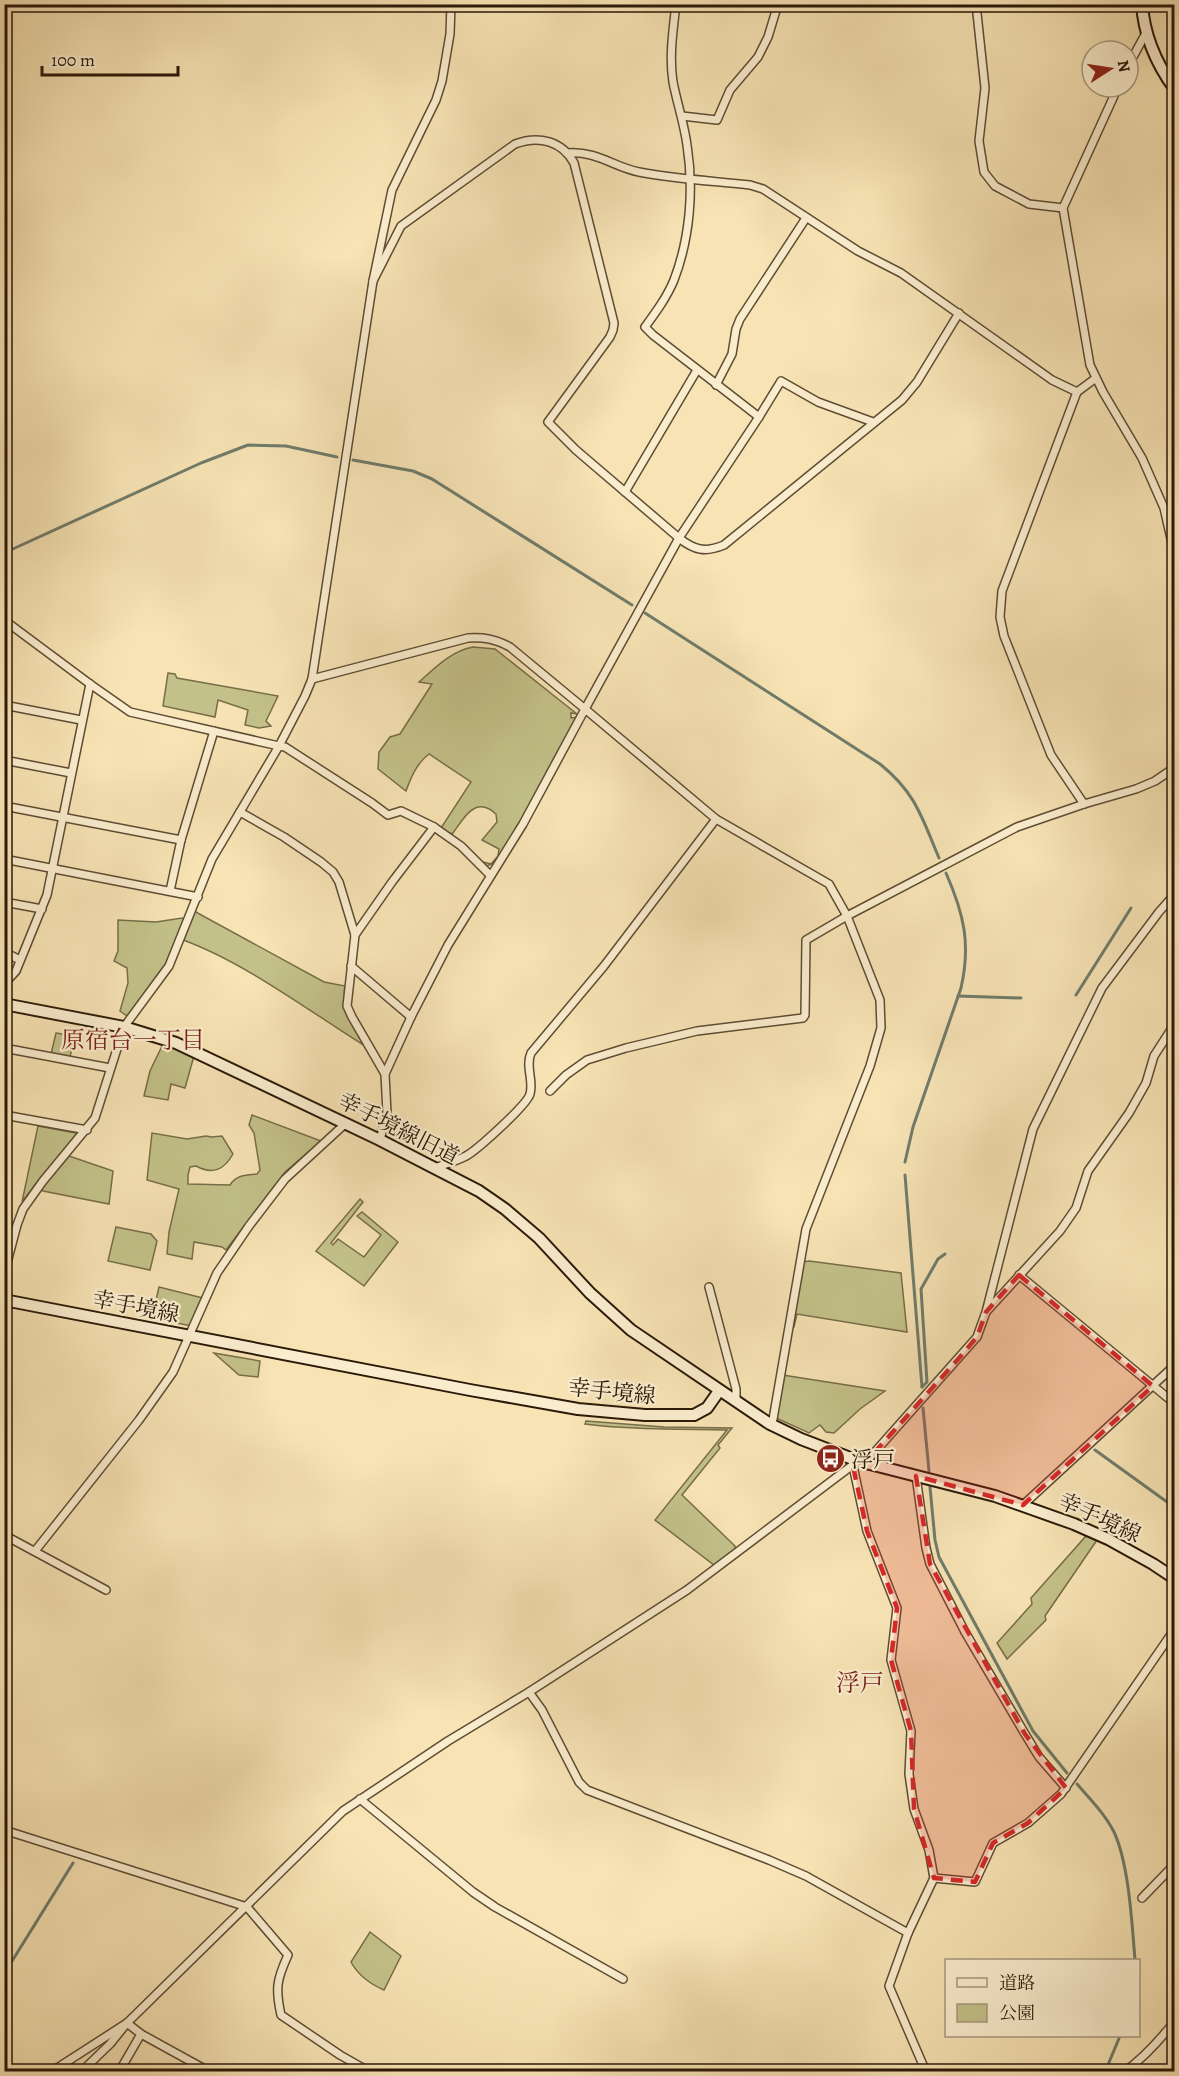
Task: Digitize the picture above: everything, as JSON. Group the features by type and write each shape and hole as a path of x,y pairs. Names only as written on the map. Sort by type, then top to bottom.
{"main road":[{"path":"1142,4 1146,33 1154,57 1174,88"},
{"name":"幸手境線旧道","path":"4,1004 124,1027 176,1043 346,1123 479,1191 523,1223 610,1313 719,1391"},
{"name":"幸手境線","path":"4,1300 470,1390 611,1413 681,1417 694,1415 707,1408 719,1391 772,1425 859,1464 916,1476 1023,1505 1108,1539 1174,1578"}],"street":[{"path":"4,1274 23,1209 95,1118 124,1027 169,966 212,859 279,746 312,679 373,281 392,190 436,100 442,81 450,34 451,4"},
{"path":"676,4 671,48 673,81 682,116 690,178 689,209 683,253 673,281 663,301 645,327 759,417"},
{"path":"682,116 717,120 730,90 758,57 768,37 777,4"},
{"path":"976,4 985,88 979,141 984,172 995,186 1029,204 1063,208"},
{"path":"1140,44 1146,33"},
{"path":"1113,99 1063,208 1090,365 1142,458 1164,508 1174,552"},
{"path":"373,281 401,226 515,144 525,140 542,140 568,153 574,164 614,330 548,423 679,538 689,546 708,551 724,545 902,400 917,382 959,313"},
{"path":"568,153 580,152 637,172 750,185 763,189 858,251 901,273 1052,380 1077,392"},
{"path":"716,384 732,354 740,319 806,218"},
{"path":"625,492 697,370"},
{"path":"1084,804 1051,755 1004,636 1000,617 1002,591 1077,392 1096,378"},
{"path":"385,1074 448,945 523,824 679,538 781,381 818,402 873,422"},
{"path":"4,620 130,712 285,747 388,815 401,811 434,827 461,846 490,875"},
{"path":"312,679 468,638 496,639 510,647 716,819 829,884 847,916 875,983 880,1000 881,1028 870,1066 806,1229 772,1425"},
{"path":"4,984 15,971 47,895 90,684"},
{"path":"4,705 81,720"},
{"path":"170,891 181,840 214,731"},
{"path":"4,760 71,773"},
{"path":"550,1090 587,1060 626,1048 697,1031 803,1018 805,1015 806,940 847,916 1017,827 1136,789 1155,781 1174,768"},
{"path":"4,806 181,840"},
{"path":"240,812 284,837 333,872 339,882 356,935"},
{"path":"435,1168 466,1156 477,1149 526,1101 531,1088 528,1059 531,1053 604,966 716,819"},
{"path":"380,1140 387,1113 385,1074 347,1005 356,935 434,827"},
{"path":"4,859 198,897"},
{"path":"81,2072 343,1811 448,1741 529,1692 687,1590 859,1464 976,1337 986,1312 1033,1129 1102,988 1174,894"},
{"path":"4,902 42,909"},
{"path":"4,952 20,960"},
{"path":"351,966 411,1017"},
{"path":"986,1312 1060,1231 1076,1208 1088,1171 1129,1113 1146,1083 1154,1056 1174,1025"},
{"path":"4,1048 110,1068"},
{"path":"4,1115 87,1130"},
{"path":"34,1551 157,1395 172,1372 217,1273 249,1226 285,1179 346,1123"},
{"path":"1019,1275 1174,1403"},
{"path":"709,1287 736,1389 736,1403"},
{"path":"1023,1505 1174,1366"},
{"path":"859,1464 867,1531 897,1608 891,1660 910,1731 909,1774 914,1809 929,1850 934,1878 908,1933 889,1986 926,2072"},
{"path":"916,1476 929,1561 966,1632 1025,1734 1039,1757 1066,1788"},
{"path":"4,1535 106,1590"},
{"path":"934,1878 975,1882 993,1843 1028,1823 1061,1794 1174,1630"},
{"path":"529,1692 542,1710 579,1782 587,1790 787,1868 847,1898 908,1933"},
{"path":"360,1799 495,1907 623,1979"},
{"path":"4,1830 248,1907 288,1955 278,1977 278,2001 281,2015 340,2055 370,2072"},
{"path":"1142,1898 1174,1865"},
{"path":"1124,2072 1138,2062 1174,2022"},
{"path":"127,2024 210,2072"},
{"path":"51,2072 127,2024"},
{"path":"119,2072 141,2034"}],"highlighted area":[{"path":"1019,1275 1153,1386 1023,1505 916,1476 930,1564 1025,1734 1066,1788 1028,1823 993,1843 975,1882 934,1878 914,1809 911,1731 891,1660 897,1608 867,1531 853,1466 865,1463 960,1357 977,1337 986,1312"}],"green space":[{"path":"473,647 495,649 577,714 571,713 571,718 578,717 521,823 500,857 494,863 487,866 473,855 491,864 498,856 499,849 482,840 497,822 496,814 489,809 476,808 466,815 453,833 450,834 441,828 471,782 429,754 418,766 406,791 378,769 379,752 390,737 400,734 432,684 419,682 450,656"},
{"path":"168,673 175,674 177,678 278,696 266,721 271,726 259,728 245,725 248,710 218,700 215,717 163,706"},
{"path":"194,911 324,982 345,986 347,1010 365,1046 253,974 206,949 183,940"},
{"path":"182,918 184,920 167,964 127,1016 120,1011 128,983 127,968 114,961 118,951 118,920 156,922"},
{"path":"56,1033 75,1036 70,1057 51,1054"},
{"path":"163,1044 194,1056 185,1088 171,1084 168,1100 144,1096 150,1071"},
{"path":"252,1115 321,1141 285,1172 226,1250 222,1247 194,1242 192,1259 167,1254 169,1232 179,1189 147,1180 152,1133 187,1139 222,1136 233,1154 230,1159 222,1167 213,1170 190,1167 188,1184 230,1185 238,1177 257,1174 260,1170 254,1133 249,1125"},
{"path":"38,1126 76,1133 78,1136 22,1202"},
{"path":"69,1156 113,1171 109,1204 41,1189"},
{"path":"360,1199 363,1202 331,1243 333,1245 338,1239 364,1257 381,1235 357,1216 362,1212 398,1242 364,1286 316,1251"},
{"path":"116,1227 151,1234 157,1241 150,1270 108,1261"},
{"path":"803,1262 901,1273 907,1332 797,1314 794,1327 791,1328"},
{"path":"159,1287 203,1298 191,1326 152,1318"},
{"path":"214,1353 260,1361 258,1377 239,1375"},
{"path":"783,1375 885,1391 860,1409 834,1433 826,1432 820,1425 809,1433 776,1418"},
{"path":"586,1421 664,1427 732,1428 718,1445 720,1448 682,1495 735,1546 735,1549 714,1565 655,1520 727,1430 621,1427 585,1424"},
{"path":"1086,1536 1097,1540 1045,1616 1046,1620 1007,1659 997,1643 1032,1604 1031,1598"},
{"path":"370,1932 401,1956 384,1990 365,1979 351,1962"}],"waterway":[{"path":"4,553 201,463 248,445 286,446 337,457"},
{"path":"353,460 413,471 432,479 632,605"},
{"path":"645,613 880,764 902,785 917,807 939,858"},
{"path":"905,1162 913,1127 961,988 964,972 964,929 946,873"},
{"path":"1076,995 1131,908"},
{"path":"958,996 1021,998"},
{"path":"905,1175 922,1387"},
{"path":"922,1387 927,1382 921,1289 938,1259 945,1254"},
{"path":"923,1408 929,1471"},
{"path":"1095,1450 1174,1507"},
{"path":"930,1487 939,1557 1033,1731 1067,1773"},
{"path":"1077,1784 1106,1819 1119,1845 1129,1894 1135,1959"},
{"path":"4,1974 73,1863"},
{"path":"1105,2072 1120,2037"}],"place":[{"name":"浮戸","path":"830,1459"}],"district":[{"name":"原宿台一丁目","path":"133,1040"},
{"name":"浮戸","path":"860,1683"}]}
